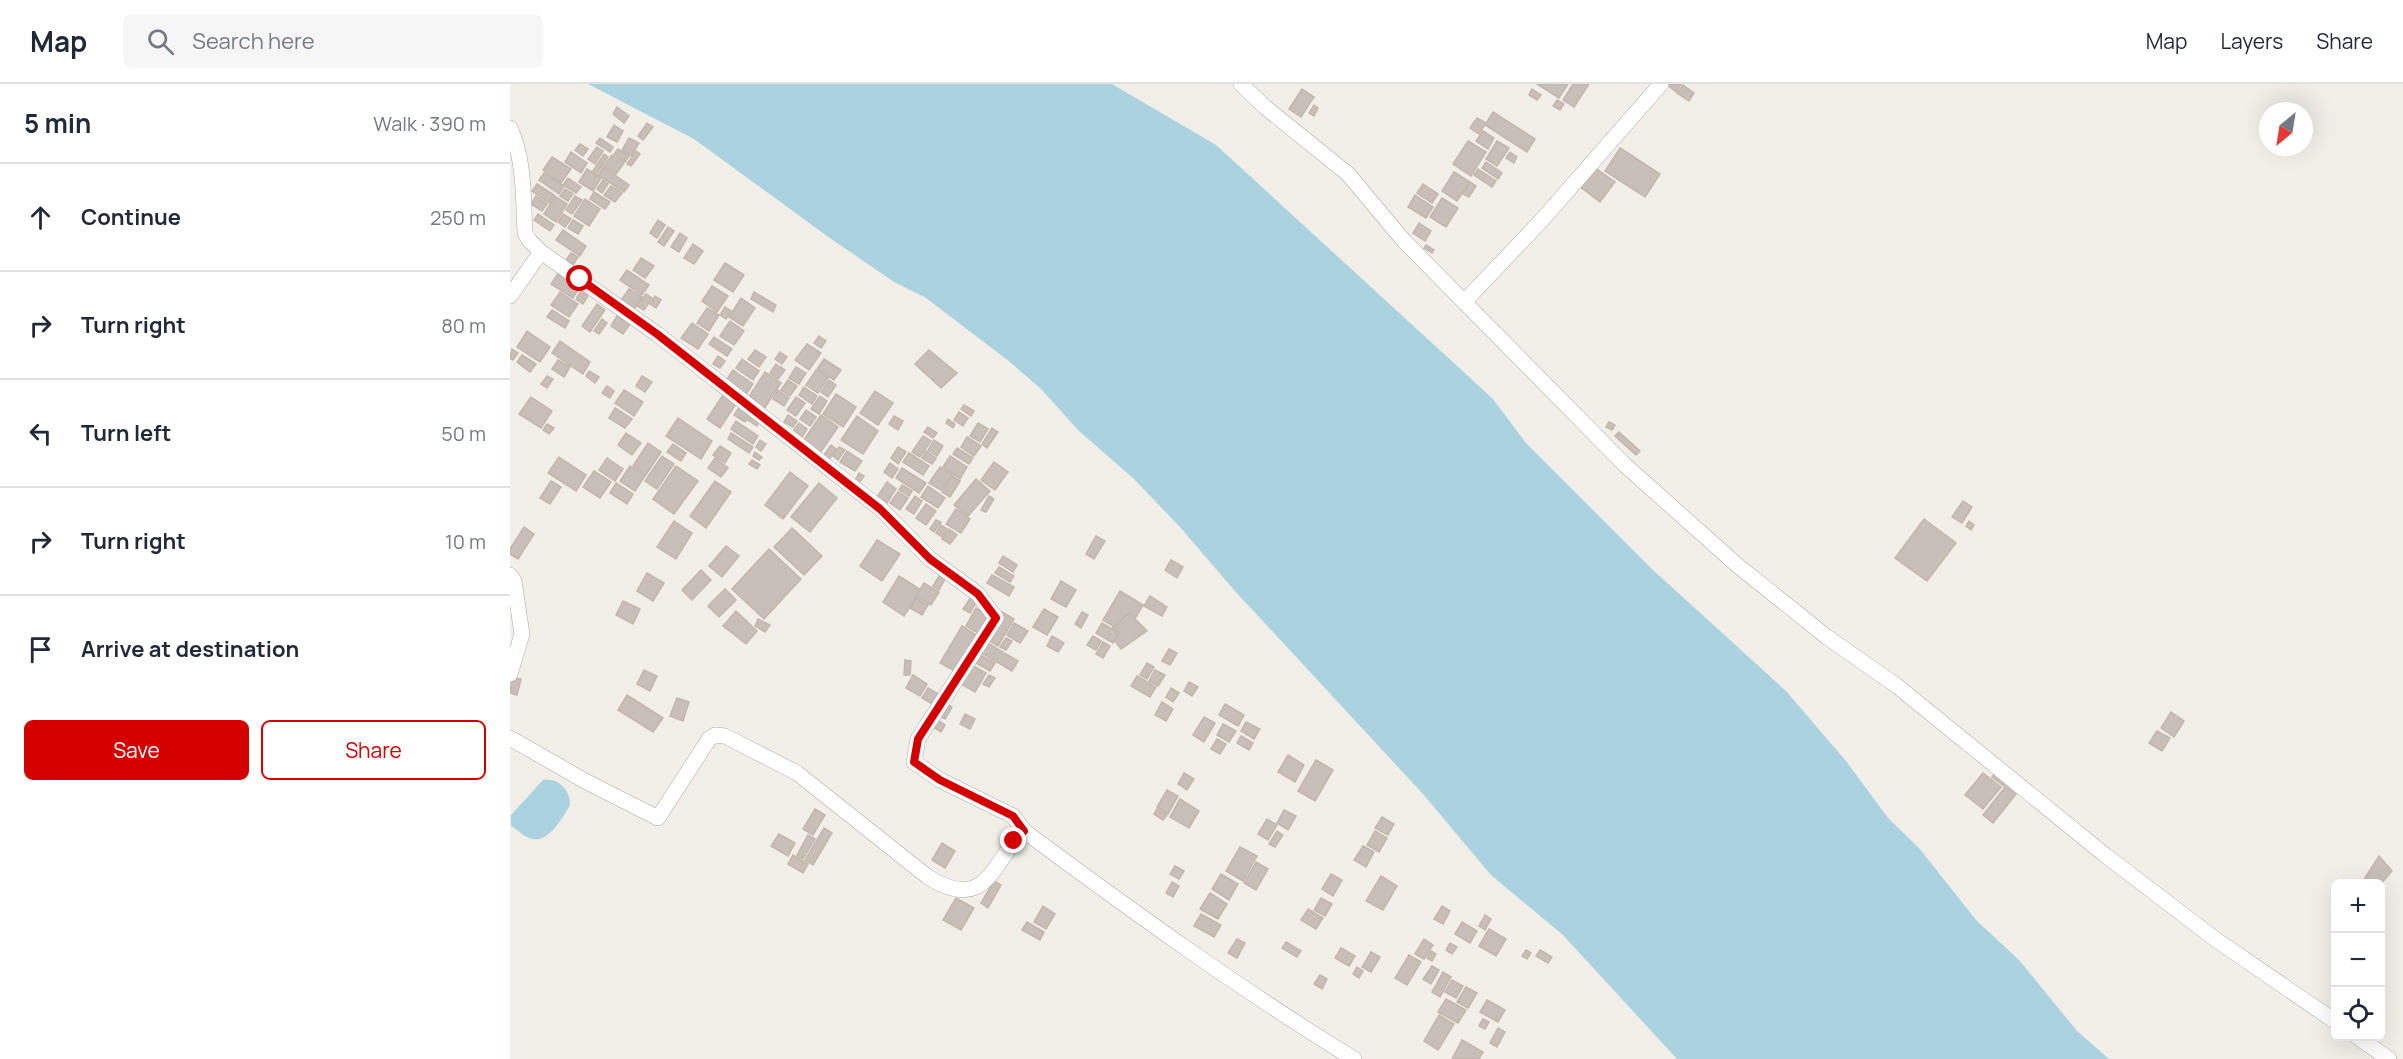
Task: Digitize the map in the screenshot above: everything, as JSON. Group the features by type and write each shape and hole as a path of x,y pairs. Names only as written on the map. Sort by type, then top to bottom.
{"street":[{"path":"1241,84 1265,107 1348,174 1404,241 1626,466 1737,565 1827,637 1897,686 2105,855 2215,939 2331,1019"},
{"path":"1464,302 1542,221 1661,84"},
{"path":"510,128 520,154 525,232 542,252 657,334 789,436 880,509 930,559 988,604 996,618 918,739 914,762 940,780 1013,816 1024,831 1154,928 1294,1023 1354,1059"},
{"path":"510,296 542,252"},
{"path":"510,574 514,581 522,634 510,674"},
{"path":"510,738 658,818 709,739 715,735 725,735 797,773 928,877 952,887 970,888 982,885 994,873 1014,841 1024,831"},
{"path":"2363,1041 2389,1059"}],"water":[{"path":"588,84 1112,84 1216,145 1492,398 1526,443 1653,570 1786,691 1846,761 1888,818 1919,848 1976,920 2020,961 2077,1031 2109,1059 1677,1059 1563,935 1491,875 1423,794 1234,590 1180,527 1134,479 1078,430 1041,389 1010,362 926,298 894,282 694,139"},
{"path":"543,780 554,781 562,786 566,790 570,805 559,823 549,833 544,837 532,839 511,826 511,815"}],"building":[{"path":"1537,84 1568,84 1559,98"},
{"path":"1573,84 1589,84 1574,107 1563,100"},
{"path":"1666,84 1681,84 1676,92"},
{"path":"1683,85 1694,93 1689,101 1677,93"},
{"path":"1302,89 1314,97 1301,117 1289,109"},
{"path":"1532,89 1541,95 1537,100 1529,95"},
{"path":"1557,100 1564,104 1560,110 1553,106"},
{"path":"1314,105 1318,108 1314,116 1309,113"},
{"path":"617,107 629,116 624,123 613,114"},
{"path":"1493,112 1535,139 1527,152 1485,125"},
{"path":"1477,118 1486,123 1479,134 1470,128"},
{"path":"647,123 653,127 643,140 638,136"},
{"path":"614,125 623,131 617,142 607,137"},
{"path":"1483,131 1494,138 1488,149 1476,141"},
{"path":"600,138 613,147 610,152 596,143"},
{"path":"629,138 639,143 631,156 622,150"},
{"path":"1468,141 1486,152 1471,176 1453,164"},
{"path":"1497,141 1509,148 1497,166 1486,159"},
{"path":"580,144 588,149 583,156 575,150"},
{"path":"597,147 603,151 595,164 588,159"},
{"path":"1620,148 1660,174 1645,197 1605,171"},
{"path":"618,149 629,156 625,162 614,154"},
{"path":"636,151 640,154 631,166 627,164"},
{"path":"571,152 587,163 581,173 565,162"},
{"path":"1510,152 1517,157 1514,163 1506,158"},
{"path":"604,154 608,157 596,174 593,171"},
{"path":"612,155 624,163 616,174 604,166"},
{"path":"552,157 571,169 561,183 543,170"},
{"path":"1486,162 1502,173 1498,179 1482,168"},
{"path":"603,167 629,185 624,192 598,175"},
{"path":"1594,167 1615,182 1600,202 1579,186"},
{"path":"587,169 601,178 593,191 579,182"},
{"path":"1478,169 1496,181 1492,187 1474,175"},
{"path":"1454,172 1470,182 1457,201 1442,191"},
{"path":"544,173 564,186 559,194 539,180"},
{"path":"568,178 581,187 576,193 563,185"},
{"path":"603,180 608,184 602,193 597,189"},
{"path":"1470,182 1476,186 1469,197 1463,194"},
{"path":"537,184 554,195 549,203 532,191"},
{"path":"1423,184 1438,194 1432,203 1417,193"},
{"path":"611,186 622,193 615,202 604,195"},
{"path":"565,189 573,194 568,201 560,196"},
{"path":"594,192 610,202 605,209 590,199"},
{"path":"1415,195 1433,207 1426,218 1408,207"},
{"path":"536,196 547,204 542,211 531,204"},
{"path":"555,196 567,204 556,222 544,214"},
{"path":"575,196 582,200 572,214 566,210"},
{"path":"1442,198 1458,208 1446,227 1430,217"},
{"path":"585,199 600,209 589,226 574,216"},
{"path":"538,214 554,225 550,231 534,220"},
{"path":"563,214 571,219 565,227 558,222"},
{"path":"573,220 583,226 578,234 568,228"},
{"path":"658,220 665,225 657,238 650,233"},
{"path":"1419,223 1431,231 1425,241 1413,233"},
{"path":"668,227 674,231 664,246 658,242"},
{"path":"563,230 586,246 580,256 556,240"},
{"path":"680,233 687,238 679,252 671,247"},
{"path":"693,244 703,251 694,264 684,258"},
{"path":"1426,245 1434,250 1432,253 1424,248"},
{"path":"571,253 578,257 573,265 566,260"},
{"path":"641,258 654,266 645,278 633,270"},
{"path":"725,263 744,275 733,292 714,280"},
{"path":"627,270 649,285 642,295 620,280"},
{"path":"559,272 580,287 573,298 551,284"},
{"path":"712,286 728,296 717,312 702,301"},
{"path":"629,289 642,297 632,312 619,303"},
{"path":"581,291 588,296 583,304 576,299"},
{"path":"560,292 578,304 569,317 551,305"},
{"path":"754,292 776,305 773,312 751,299"},
{"path":"646,294 652,298 644,310 637,306"},
{"path":"655,296 661,300 656,308 650,304"},
{"path":"741,298 755,308 743,326 729,317"},
{"path":"597,304 605,310 590,332 582,326"},
{"path":"725,307 731,311 726,319 720,315"},
{"path":"707,308 719,315 709,331 697,323"},
{"path":"552,310 569,321 565,328 547,317"},
{"path":"617,316 630,324 623,334 611,326"},
{"path":"602,319 607,323 599,334 594,331"},
{"path":"730,321 744,331 734,345 720,336"},
{"path":"692,323 708,334 698,349 681,338"},
{"path":"527,331 550,347 540,362 517,347"},
{"path":"819,336 826,341 821,348 814,343"},
{"path":"714,337 732,349 727,356 709,344"},
{"path":"560,341 590,362 583,374 552,353"},
{"path":"807,344 821,353 809,370 795,360"},
{"path":"512,349 518,353 513,360 510,358"},
{"path":"755,350 766,357 759,367 748,359"},
{"path":"929,350 957,373 941,388 915,364"},
{"path":"780,352 787,357 782,364 775,359"},
{"path":"522,355 536,364 530,372 517,362"},
{"path":"718,356 725,361 720,368 713,364"},
{"path":"742,359 759,371 753,380 736,368"},
{"path":"824,359 841,370 834,380 817,369"},
{"path":"558,360 570,367 564,377 552,369"},
{"path":"776,364 785,370 778,379 770,373"},
{"path":"796,367 806,373 799,384 789,378"},
{"path":"733,370 753,384 745,396 725,382"},
{"path":"816,370 828,378 818,393 806,385"},
{"path":"589,371 599,377 595,383 586,376"},
{"path":"765,372 781,383 764,409 748,398"},
{"path":"547,376 553,379 547,388 541,384"},
{"path":"642,376 652,382 645,392 636,386"},
{"path":"788,380 797,386 790,396 781,390"},
{"path":"829,380 836,385 828,397 821,392"},
{"path":"607,386 614,391 610,398 602,393"},
{"path":"804,387 817,396 812,404 799,395"},
{"path":"624,390 643,402 634,416 615,403"},
{"path":"778,390 789,398 784,406 773,399"},
{"path":"875,391 893,403 878,425 860,413"},
{"path":"836,394 856,407 843,427 823,414"},
{"path":"723,395 736,404 720,428 707,419"},
{"path":"820,396 827,401 819,414 811,409"},
{"path":"531,397 552,411 541,428 519,414"},
{"path":"796,397 805,403 796,416 787,410"},
{"path":"964,405 974,411 971,416 961,409"},
{"path":"740,406 750,414 745,422 734,415"},
{"path":"615,408 632,419 625,428 609,418"},
{"path":"806,410 816,417 810,426 800,419"},
{"path":"959,412 968,418 963,426 954,420"},
{"path":"753,414 761,419 757,426 748,420"},
{"path":"788,415 797,421 793,427 784,422"},
{"path":"821,415 838,427 820,453 803,441"},
{"path":"857,416 878,431 863,454 841,440"},
{"path":"894,416 903,421 898,430 889,424"},
{"path":"678,418 712,441 701,459 666,436"},
{"path":"948,419 955,424 953,428 946,423"},
{"path":"736,421 758,436 753,444 731,429"},
{"path":"1609,422 1615,425 1612,430 1606,427"},
{"path":"799,423 807,429 802,437 793,431"},
{"path":"978,423 988,429 980,442 970,436"},
{"path":"547,424 554,428 549,434 543,430"},
{"path":"928,427 937,433 933,438 924,432"},
{"path":"992,428 998,432 987,448 982,444"},
{"path":"1619,432 1640,451 1636,455 1615,436"},
{"path":"626,433 641,443 632,455 618,445"},
{"path":"731,433 753,447 749,453 728,439"},
{"path":"923,436 931,441 920,457 912,452"},
{"path":"967,437 981,446 974,456 961,447"},
{"path":"760,440 766,444 761,451 756,447"},
{"path":"934,440 943,446 937,456 928,450"},
{"path":"648,443 661,452 646,475 633,466"},
{"path":"673,444 686,453 681,461 667,452"},
{"path":"831,445 836,449 827,463 821,459"},
{"path":"720,446 731,453 725,463 713,455"},
{"path":"839,447 845,450 838,460 833,456"},
{"path":"898,447 906,452 898,464 891,458"},
{"path":"957,448 973,458 969,464 953,454"},
{"path":"847,451 862,461 855,471 840,462"},
{"path":"926,451 936,458 932,464 922,458"},
{"path":"755,452 762,457 759,460 753,456"},
{"path":"909,453 929,466 923,475 903,462"},
{"path":"662,456 674,464 657,489 645,481"},
{"path":"950,456 967,467 960,479 943,467"},
{"path":"559,457 586,475 576,491 548,473"},
{"path":"607,458 623,469 615,481 599,470"},
{"path":"715,458 728,468 721,477 708,468"},
{"path":"752,460 760,465 757,469 749,464"},
{"path":"994,462 1008,472 995,490 981,480"},
{"path":"890,463 898,469 892,478 884,472"},
{"path":"630,466 645,476 635,491 620,481"},
{"path":"676,466 698,481 674,514 653,499"},
{"path":"940,467 952,475 941,490 929,483"},
{"path":"902,468 926,483 919,493 896,478"},
{"path":"594,471 611,482 600,498 583,487"},
{"path":"790,472 808,486 783,519 765,505"},
{"path":"859,473 864,476 858,485 854,482"},
{"path":"952,476 960,481 950,497 942,492"},
{"path":"976,479 990,491 968,516 954,505"},
{"path":"551,481 561,487 550,504 540,498"},
{"path":"715,481 731,492 706,528 690,516"},
{"path":"887,482 896,489 887,503 877,497"},
{"path":"616,483 633,494 627,504 610,493"},
{"path":"819,483 837,498 810,532 791,517"},
{"path":"902,485 912,491 909,496 899,490"},
{"path":"928,486 945,498 938,508 921,497"},
{"path":"898,492 908,498 900,510 890,503"},
{"path":"915,496 922,501 914,514 906,509"},
{"path":"989,496 994,499 986,512 981,510"},
{"path":"1963,501 1972,507 1962,523 1952,517"},
{"path":"926,504 936,511 926,525 916,518"},
{"path":"956,509 970,519 961,533 946,524"},
{"path":"1924,519 1956,543 1927,581 1895,558"},
{"path":"936,520 941,522 934,532 930,529"},
{"path":"674,521 692,533 676,559 657,547"},
{"path":"1969,521 1974,525 1971,530 1966,526"},
{"path":"941,525 947,529 942,537 936,533"},
{"path":"524,527 534,534 518,559 510,554 510,549"},
{"path":"792,528 822,556 804,575 774,547"},
{"path":"949,529 957,535 950,544 942,539"},
{"path":"1096,536 1105,541 1094,559 1086,554"},
{"path":"877,540 900,554 882,581 860,566"},
{"path":"726,546 739,556 722,577 709,566"},
{"path":"769,549 801,579 764,619 732,589"},
{"path":"1003,556 1017,565 1013,572 999,563"},
{"path":"1171,560 1183,567 1177,578 1165,570"},
{"path":"999,567 1014,576 1010,582 995,573"},
{"path":"701,570 711,580 692,600 682,590"},
{"path":"647,573 664,583 653,601 637,591"},
{"path":"992,575 1014,587 1009,596 987,583"},
{"path":"899,576 921,590 904,616 883,602"},
{"path":"939,576 945,579 939,590 933,586"},
{"path":"1061,581 1076,590 1066,607 1051,599"},
{"path":"924,583 939,592 931,605 916,596"},
{"path":"725,589 736,600 719,617 708,606"},
{"path":"1120,591 1143,605 1126,634 1103,620"},
{"path":"1150,596 1167,607 1162,616 1144,606"},
{"path":"971,597 977,601 970,613 963,609"},
{"path":"916,598 928,605 922,615 910,608"},
{"path":"623,601 640,609 633,624 616,615"},
{"path":"976,608 991,617 981,635 966,626"},
{"path":"1044,609 1058,617 1047,635 1033,627"},
{"path":"736,611 757,631 746,644 723,626"},
{"path":"1002,612 1014,619 998,646 986,639"},
{"path":"1082,612 1088,615 1081,628 1075,624"},
{"path":"1129,613 1147,631 1121,649 1108,632"},
{"path":"758,619 770,625 765,632 755,626"},
{"path":"1014,623 1028,631 1020,643 1007,635"},
{"path":"1102,623 1119,633 1113,643 1096,633"},
{"path":"962,626 976,635 955,671 940,663"},
{"path":"1052,636 1064,643 1058,652 1047,646"},
{"path":"1093,636 1101,641 1096,650 1087,645"},
{"path":"1006,638 1012,641 1006,650 1000,647"},
{"path":"986,642 1018,661 1012,671 980,652"},
{"path":"1103,642 1110,646 1103,658 1096,654"},
{"path":"1169,649 1177,653 1170,665 1162,661"},
{"path":"979,654 995,663 990,671 974,662"},
{"path":"905,660 911,661 910,675 904,675"},
{"path":"1147,663 1154,667 1147,679 1140,675"},
{"path":"972,665 986,673 975,692 961,684"},
{"path":"644,670 657,676 650,691 637,684"},
{"path":"1155,670 1165,675 1158,686 1149,681"},
{"path":"913,675 927,684 920,696 906,688"},
{"path":"989,675 995,678 989,687 983,684"},
{"path":"1137,676 1156,687 1150,697 1131,686"},
{"path":"512,677 521,679 517,695 510,693"},
{"path":"1189,682 1198,687 1192,696 1184,691"},
{"path":"928,688 940,695 934,705 922,698"},
{"path":"1171,688 1179,693 1173,702 1166,697"},
{"path":"627,695 663,718 653,732 618,710"},
{"path":"677,698 689,702 683,721 670,716"},
{"path":"1162,702 1173,709 1166,721 1155,715"},
{"path":"947,704 952,707 945,719 939,716"},
{"path":"1225,704 1244,715 1238,726 1219,715"},
{"path":"2171,712 2184,721 2174,737 2161,728"},
{"path":"965,714 975,719 970,729 960,724"},
{"path":"1204,717 1215,723 1204,742 1193,735"},
{"path":"938,720 945,725 941,732 933,727"},
{"path":"1246,722 1260,729 1254,739 1241,731"},
{"path":"1223,724 1236,731 1229,742 1217,735"},
{"path":"2157,731 2170,738 2162,751 2149,743"},
{"path":"1241,736 1253,743 1249,750 1237,743"},
{"path":"1217,739 1226,744 1220,754 1211,749"},
{"path":"1288,755 1304,765 1295,782 1278,772"},
{"path":"1316,760 1333,770 1315,801 1298,791"},
{"path":"1184,773 1194,779 1187,790 1178,784"},
{"path":"1983,773 2001,787 1983,809 1965,795"},
{"path":"1995,773 2006,782 2004,786 1992,777"},
{"path":"2006,786 2016,794 1993,823 1983,815"},
{"path":"1167,790 1178,796 1168,814 1157,807"},
{"path":"1180,799 1199,811 1189,828 1170,817"},
{"path":"815,809 825,815 813,835 803,829"},
{"path":"1157,809 1167,815 1163,820 1154,814"},
{"path":"1284,810 1296,816 1288,830 1277,823"},
{"path":"1382,817 1394,824 1388,835 1375,828"},
{"path":"1267,819 1277,825 1268,840 1258,834"},
{"path":"824,828 832,833 813,865 805,860"},
{"path":"1277,831 1283,835 1275,847 1269,844"},
{"path":"1375,831 1387,838 1379,852 1367,845"},
{"path":"779,834 795,843 788,856 771,846"},
{"path":"808,835 815,839 803,859 797,855"},
{"path":"942,843 955,851 945,868 932,860"},
{"path":"1363,846 1374,852 1366,867 1354,860"},
{"path":"1240,847 1257,856 1243,881 1226,871"},
{"path":"793,855 808,864 803,873 788,864"},
{"path":"2379,856 2392,871 2385,879 2364,879"},
{"path":"1256,862 1268,869 1256,890 1244,883"},
{"path":"1175,866 1184,871 1179,879 1170,874"},
{"path":"1221,874 1238,884 1229,900 1212,889"},
{"path":"1331,874 1342,880 1333,896 1322,889"},
{"path":"1381,876 1397,886 1383,910 1366,901"},
{"path":"994,881 1001,885 988,908 981,903"},
{"path":"1172,882 1179,886 1173,897 1166,893"},
{"path":"1210,893 1227,904 1218,919 1200,909"},
{"path":"956,898 974,908 961,930 943,920"},
{"path":"1321,898 1332,904 1325,916 1314,910"},
{"path":"1043,906 1055,914 1046,929 1034,922"},
{"path":"1442,906 1450,911 1443,924 1434,919"},
{"path":"1308,909 1323,918 1316,929 1301,920"},
{"path":"1201,914 1221,925 1214,937 1194,926"},
{"path":"1485,915 1491,919 1485,930 1479,926"},
{"path":"1027,922 1044,932 1040,940 1022,930"},
{"path":"1462,922 1477,931 1470,943 1455,934"},
{"path":"1489,929 1506,939 1496,956 1479,946"},
{"path":"1237,939 1245,943 1237,958 1228,953"},
{"path":"1424,939 1433,945 1424,959 1415,954"},
{"path":"1286,942 1301,951 1297,957 1282,948"},
{"path":"1450,943 1457,947 1452,954 1446,950"},
{"path":"1341,948 1355,956 1349,966 1335,958"},
{"path":"1526,950 1531,953 1527,959 1522,956"},
{"path":"1540,950 1552,957 1548,963 1536,956"},
{"path":"1431,951 1436,954 1432,961 1427,958"},
{"path":"1371,952 1380,957 1371,972 1362,967"},
{"path":"1409,955 1421,962 1407,985 1395,978"},
{"path":"1432,966 1439,970 1431,984 1423,979"},
{"path":"1357,967 1363,971 1359,978 1353,974"},
{"path":"1443,972 1451,977 1440,997 1432,992"},
{"path":"1320,975 1327,979 1322,989 1314,984"},
{"path":"1452,980 1463,986 1456,998 1445,992"},
{"path":"1466,987 1477,993 1468,1008 1457,1002"},
{"path":"1446,999 1466,1010 1458,1023 1438,1012"},
{"path":"1487,1000 1505,1010 1498,1022 1480,1012"},
{"path":"1439,1015 1454,1024 1438,1050 1424,1041"},
{"path":"1483,1019 1489,1022 1485,1029 1479,1026"},
{"path":"1498,1028 1505,1032 1497,1047 1490,1043"},
{"path":"1462,1040 1483,1052 1479,1059 1452,1059"}],"route":[{"path":"580,279 657,334 780,429 880,509 930,559 988,604 996,618 918,739 914,762 940,780 1013,816 1024,831 1014,841"}]}
